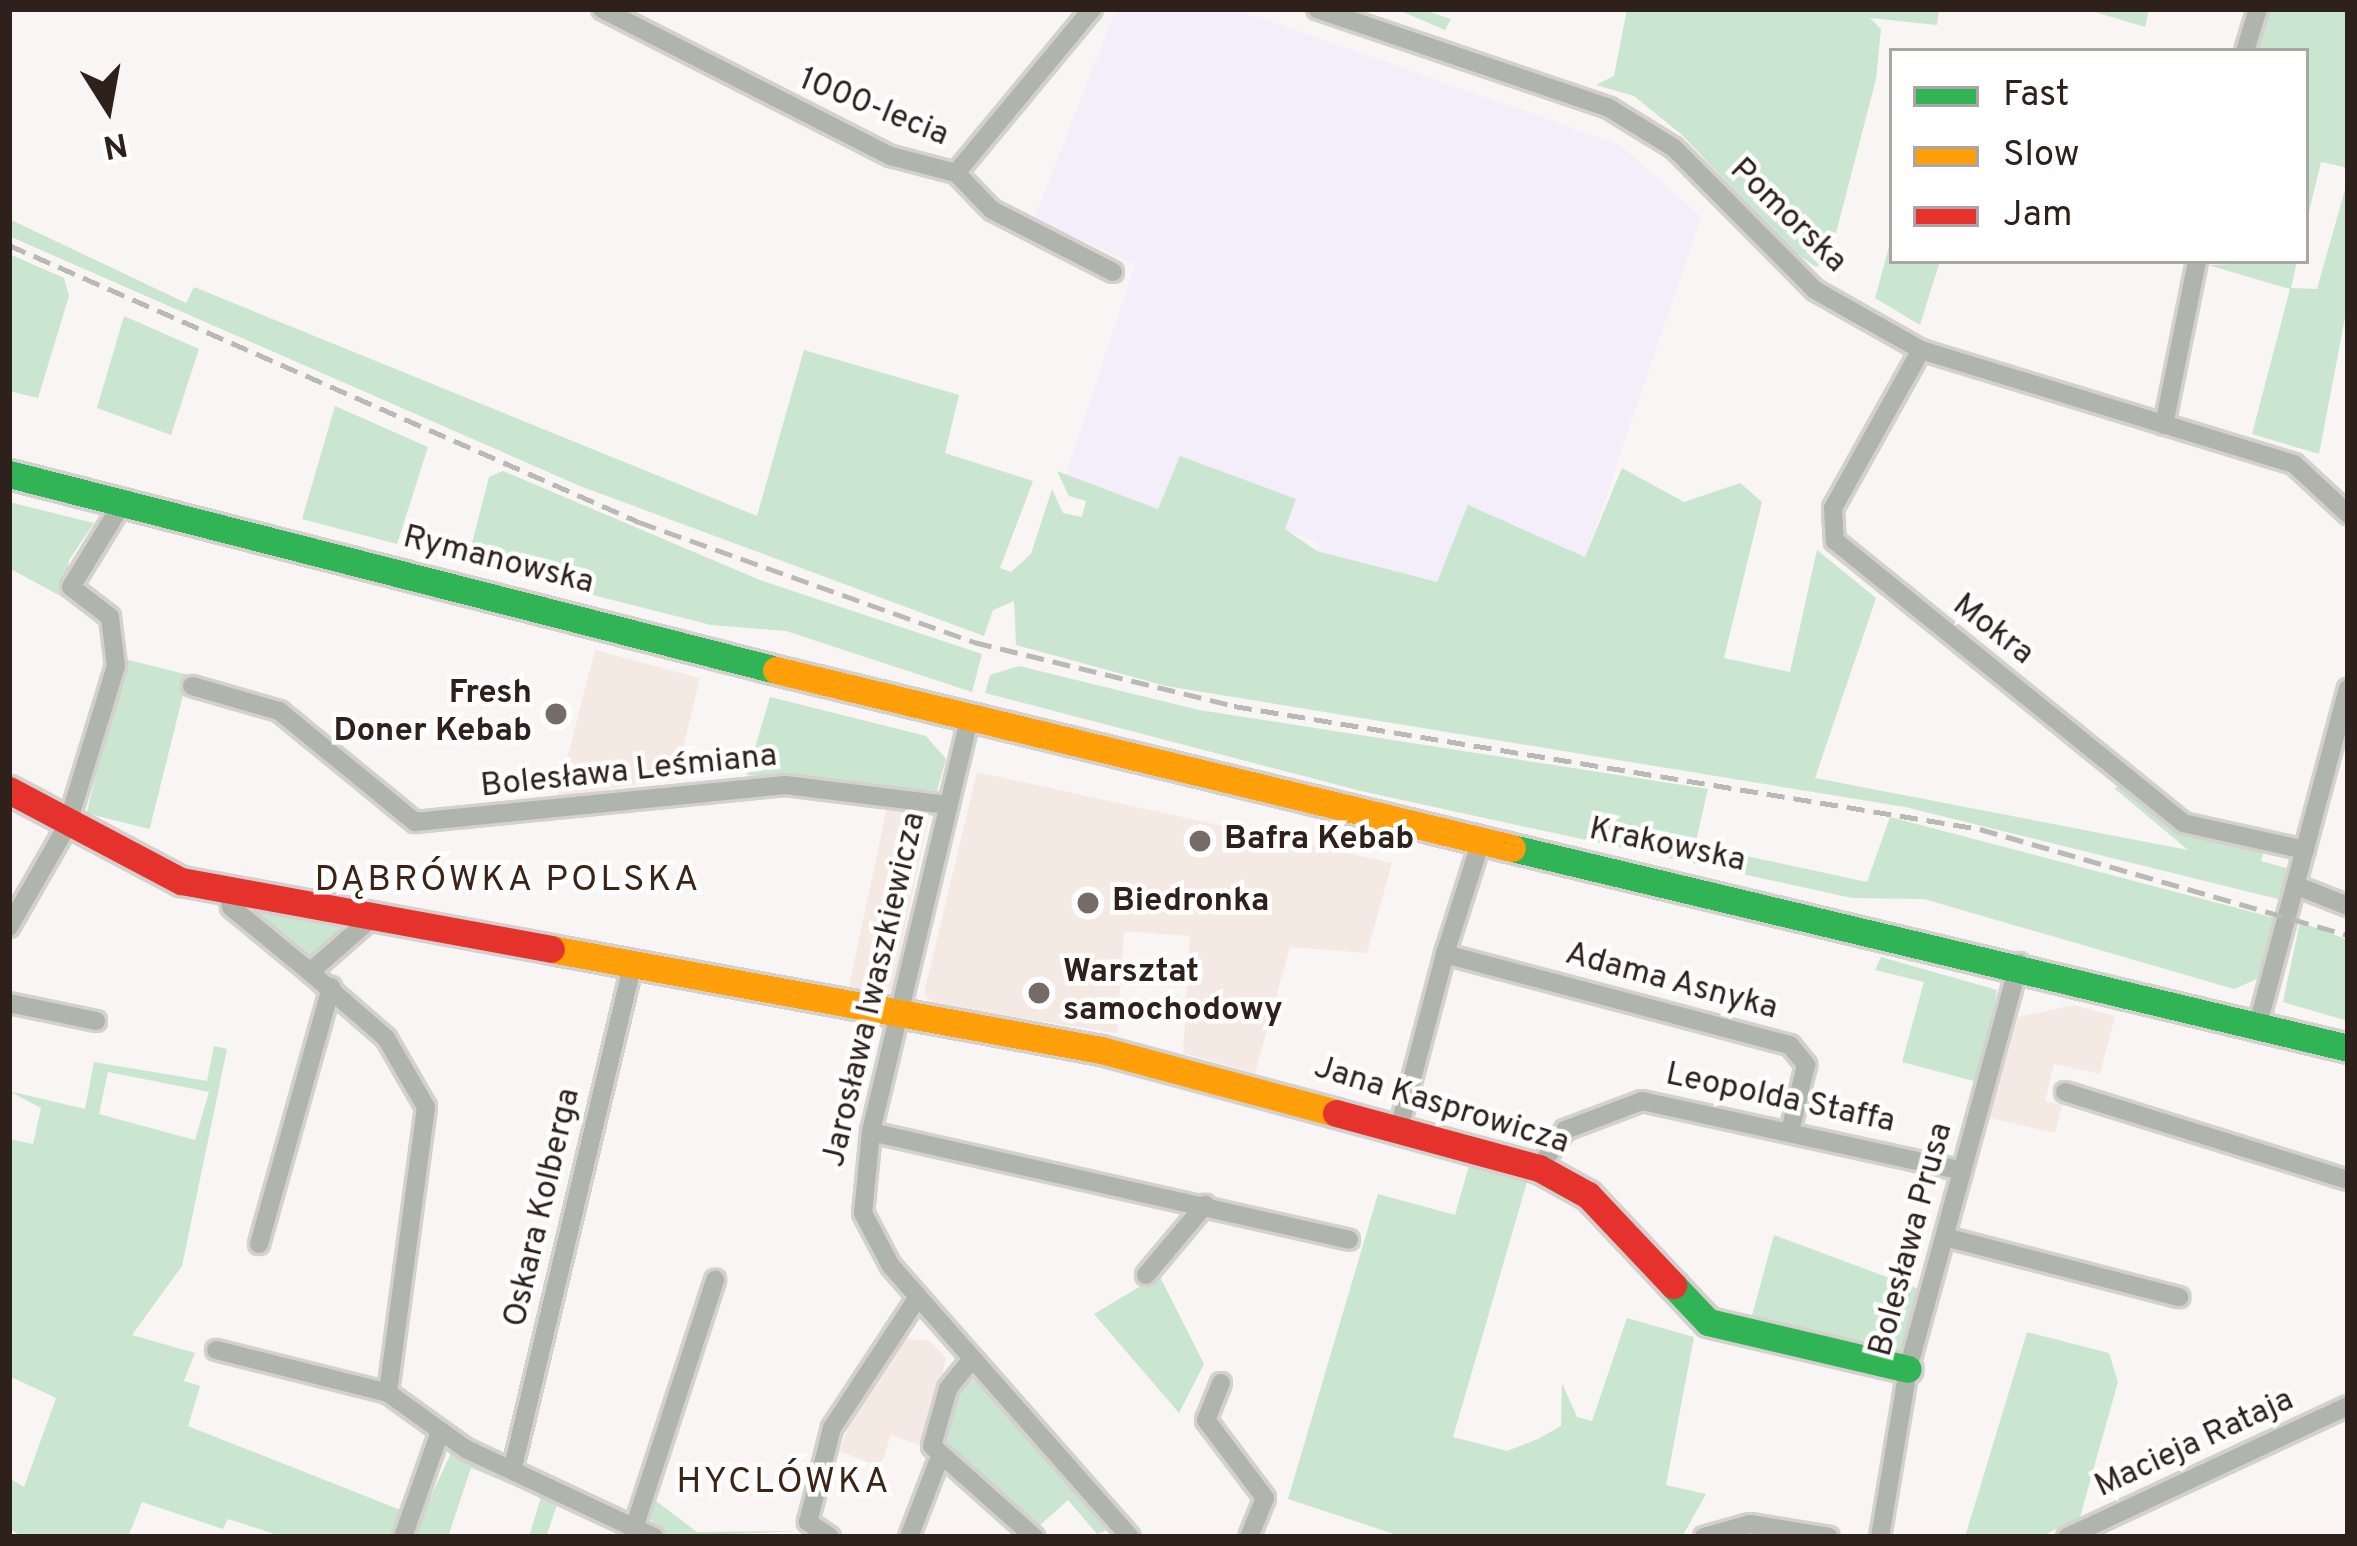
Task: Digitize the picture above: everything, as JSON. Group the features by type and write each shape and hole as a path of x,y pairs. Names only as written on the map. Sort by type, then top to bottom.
{"main road":[{"name":"Rymanowska","path":"9,474 969,719"},
{"name":"Krakowska","path":"969,719 1480,844 2019,963 2348,1048"},
{"name":"Jana Kasprowicza","path":"9,790 67,826 181,881 376,914 898,1017 1102,1050 1539,1168 1588,1195 1708,1322 1908,1369"}],"street":[{"name":"1000-lecia","path":"602,9 880,150 956,173 992,211 1113,272"},
{"path":"956,173 1092,9"},
{"name":"Pomorska","path":"1317,9 1387,18 1628,119 1674,148 1815,290 1921,350 2294,464 2348,514"},
{"path":"2247,48 2258,9"},
{"path":"2164,425 2196,264"},
{"name":"Mokra","path":"1921,350 1833,508 1834,542 2183,823 2306,850"},
{"path":"9,927 67,826 118,651 110,617 71,586 124,502"},
{"name":"Bolesława Leśmiana","path":"192,686 279,711 389,808 415,822 464,821 785,785 949,805"},
{"path":"2258,1024 2348,689"},
{"name":"Jarosława Iwaszkiewicza","path":"969,719 871,1132 866,1225 918,1297 1130,1537"},
{"path":"1399,1128 1480,844"},
{"path":"2297,886 2348,906"},
{"path":"228,890 231,907 386,1038 426,1107 388,1393"},
{"path":"310,972 376,914"},
{"name":"Adama Asnyka","path":"1445,955 1790,1045 1806,1065 1790,1131"},
{"name":"Bolesława Prusa","path":"1880,1537 1908,1369 2019,963"},
{"name":"Oskara Kolberga","path":"513,1467 633,964"},
{"path":"260,1244 331,987"},
{"path":"9,1003 96,1021"},
{"path":"2066,1092 2348,1180"},
{"name":"Leopolda Staffa","path":"1539,1168 1565,1130 1630,1101 1790,1131 1962,1171"},
{"path":"871,1132 1349,1240"},
{"path":"1147,1275 1204,1205"},
{"path":"1945,1237 2179,1297"},
{"path":"636,1522 715,1280"},
{"path":"830,1537 808,1522 832,1427 918,1297"},
{"path":"216,1349 388,1393 440,1432 636,1522 655,1537"},
{"path":"909,1537 938,1462 936,1416 973,1359"},
{"path":"1221,1383 1206,1420 1265,1498 1250,1537"},
{"name":"Macieja Rataja","path":"2067,1537 2348,1406"},
{"path":"403,1537 440,1432"},
{"path":"938,1462 1017,1512 1034,1537"},
{"path":"1704,1537 1750,1524 1829,1537"}],"shaded area":[{"path":"1116,9 1235,9 1620,145 1701,217 1585,558 1437,582 1315,550 1321,544 1284,529 1295,499 1181,457 1159,509 1066,474 1135,264 1034,219"},
{"path":"595,650 700,678 676,778 557,798"},
{"path":"977,772 1392,863 1367,953 1290,947 1255,1073 1183,1053 1190,936 1124,931 1117,1033 935,1006 924,993"},
{"path":"889,798 931,807 889,1003 847,994"},
{"path":"2074,1005 2115,1016 2100,1074 2054,1064 2045,1101 2062,1105 2055,1133 1990,1118 2018,1017"},
{"path":"903,1338 930,1341 946,1358 927,1448 891,1435 880,1467 840,1451 863,1382"}],"green space":[{"path":"1396,9 1421,9 1451,19 1445,30"},
{"path":"1627,9 1939,9 1937,25 1870,18 1881,29 1876,79 1829,260 1816,267 1790,249 1682,135 1634,96 1596,85 1614,76"},
{"path":"2085,9 2149,9 2145,27"},
{"path":"2260,9 2348,9 2348,168 2321,162 2309,212 2309,48 2251,48"},
{"path":"2348,179 2348,302 2319,454 2252,434 2290,289 2208,265 2296,264 2291,288 2317,289"},
{"path":"9,219 186,303 194,287 757,516 804,350 959,395 945,453 1033,481 1000,568 1011,572 1031,554 1052,489 1063,513 1082,517 1086,501 1069,496 1057,471 1158,509 1180,456 1296,499 1285,529 1317,551 1437,582 1468,505 1585,557 1622,468 1684,502 1740,483 1762,502 1724,658 1790,672 1817,550 1876,598 1815,778 2188,850 2114,788 2128,783 2196,838 2265,847 2261,861 2290,869 2282,900 1905,807 1166,686 1016,645 1014,601 993,610 984,636 580,486 9,236"},
{"path":"1889,247 1889,264 1939,264 1920,325 1875,298"},
{"path":"9,254 64,278 69,296 38,398 9,391"},
{"path":"124,316 199,349 171,435 97,408"},
{"path":"335,406 428,447 397,544 302,519"},
{"path":"503,471 760,580 982,654 972,692 786,631 711,625 467,563 489,477"},
{"path":"9,502 94,523 69,560 64,598 9,568"},
{"path":"125,659 188,675 150,829 87,813"},
{"path":"1019,666 1199,710 1708,789 1695,845 1867,882 1890,817 2275,918 2257,979 2234,989 1924,899 1852,898 1361,791 985,693 990,675"},
{"path":"770,697 926,736 946,759 937,791 747,775"},
{"path":"242,906 344,922 346,926 305,960"},
{"path":"2300,922 2348,940 2348,1021 2283,1002"},
{"path":"1881,957 1997,990 1981,1083 1902,1062 1924,982 1875,970"},
{"path":"214,1046 227,1049 182,1266 132,1335 195,1353 184,1381 200,1386 188,1426 403,1511 394,1537 284,1537 228,1519 223,1529 142,1502 128,1537 24,1537 9,1529 9,1478 24,1487 56,1398 9,1376 9,1139 33,1144 41,1108 9,1091 85,1109 94,1062 207,1081","holes":["108,1072 209,1092 195,1140 99,1114"]},
{"path":"1470,1162 1527,1182 1453,1437 1507,1451 1538,1439 1561,1426 1562,1383 1577,1417 1592,1421 1627,1318 1694,1337 1666,1485 1706,1494 1682,1537 1403,1537 1288,1499 1378,1194 1455,1215"},
{"path":"1774,1235 1919,1289 1901,1350 1750,1323"},
{"path":"1159,1275 1204,1364 1179,1413 1094,1314"},
{"path":"2027,1332 2109,1353 2118,1382 2080,1517 2040,1537 1965,1537"},
{"path":"968,1380 981,1381 1107,1530 1097,1534 1068,1500 1038,1527 946,1459 946,1410"},
{"path":"452,1451 559,1499 546,1537 529,1537 541,1497 471,1468 448,1537 412,1537"},
{"path":"656,1501 697,1532 798,1531 669,1537 648,1517"}],"railway":[{"path":"9,245 639,522 974,642 1234,706 1980,829 2348,935"}],"traffic: fast":[{"path":"9,474 776,670"},
{"path":"1512,848 2348,1048"},
{"path":"1673,1285 1708,1322 1908,1369"}],"traffic: slow":[{"path":"776,670 1512,848"},
{"path":"551,949 1101,1050 1336,1113"}],"traffic: jam":[{"path":"9,790 181,881 551,949"},
{"path":"1336,1113 1539,1168 1588,1195 1673,1285"}],"place":[{"name":"Fresh Doner Kebab","path":"556,714"},
{"name":"Bafra Kebab","path":"1200,841"},
{"name":"Biedronka","path":"1088,903"},
{"name":"Warsztat samochodowy","path":"1039,993"}],"district":[{"name":"DĄBRÓWKA POLSKA","path":"508,882"},
{"name":"HYCLÓWKA","path":"784,1484"}]}
